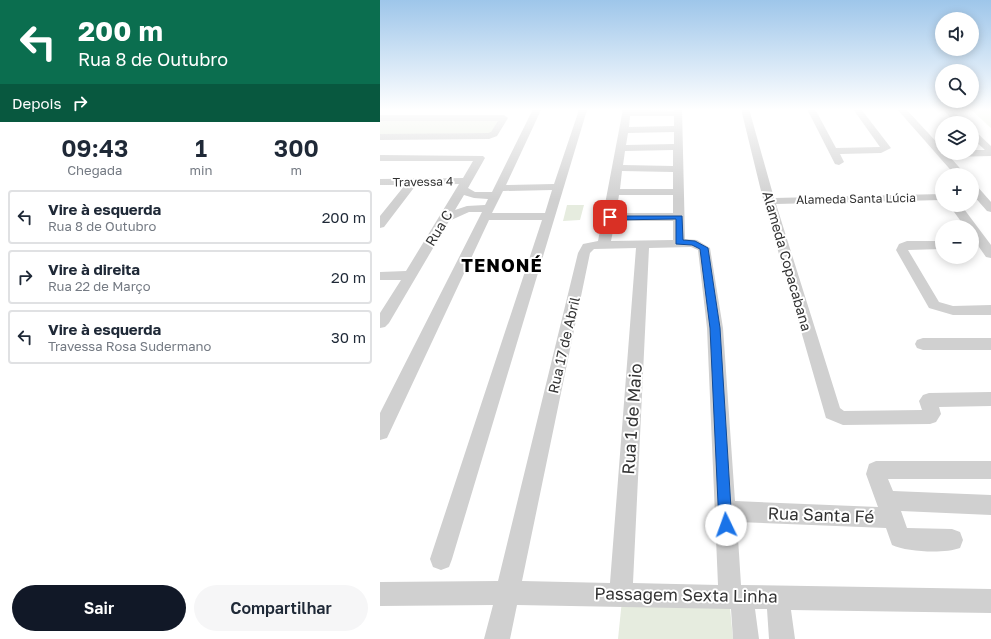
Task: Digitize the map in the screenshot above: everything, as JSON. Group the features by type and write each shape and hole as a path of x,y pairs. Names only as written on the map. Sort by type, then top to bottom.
{"street":[{"path":"380,432 523,139"},
{"path":"441,558 574,139"},
{"path":"623,139 604,244 693,243 704,248 715,328 725,511 736,596 746,639"},
{"path":"678,139 679,243"},
{"name":"Alameda Copacabana","path":"753,139 832,413 843,418 930,417 932,414 929,400 991,399"},
{"path":"827,139 839,162"},
{"path":"833,151 881,150 886,148 879,139"},
{"path":"928,139 935,146"},
{"path":"979,140 991,152"},
{"path":"621,148 678,147"},
{"path":"979,152 991,152"},
{"name":"Rua C","path":"380,158 480,158 411,275 380,323"},
{"path":"947,160 955,168"},
{"path":"618,168 678,169"},
{"name":"Travessa 4","path":"380,182 464,185"},
{"path":"380,224 413,182"},
{"path":"464,185 467,194 480,196 497,191 559,186"},
{"path":"614,192 679,192"},
{"path":"979,195 991,209"},
{"name":"Alameda Santa Lúcia","path":"770,201 935,198"},
{"path":"445,218 467,209 487,212 550,216"},
{"path":"610,217 679,217"},
{"name":"Rua 17 de Abril","path":"508,593 584,253 587,247 604,244"},
{"name":"Rua 1 de Maio","path":"621,595 643,244"},
{"path":"935,245 907,245 903,247 902,250 934,305 938,309 946,310 991,310"},
{"path":"380,276 411,275"},
{"path":"923,344 991,344"},
{"path":"952,540 904,539 897,533 876,474 876,470 991,470"},
{"name":"Rua Santa Fé","path":"725,511 889,510 991,506"},
{"path":"497,639 508,593"},
{"name":"Passagem Sexta Linha","path":"380,594 508,593 778,596 991,601"},
{"path":"778,596 782,639"}],"shaded area":[{"path":"567,205 584,205 580,220 563,221"},
{"path":"729,597 733,639 618,639 622,600"}],"district":[{"name":"TENONÉ","path":"502,266"}],"route":[{"path":"610,217 679,217 679,243 693,243 704,248 715,328 726,525"}]}
